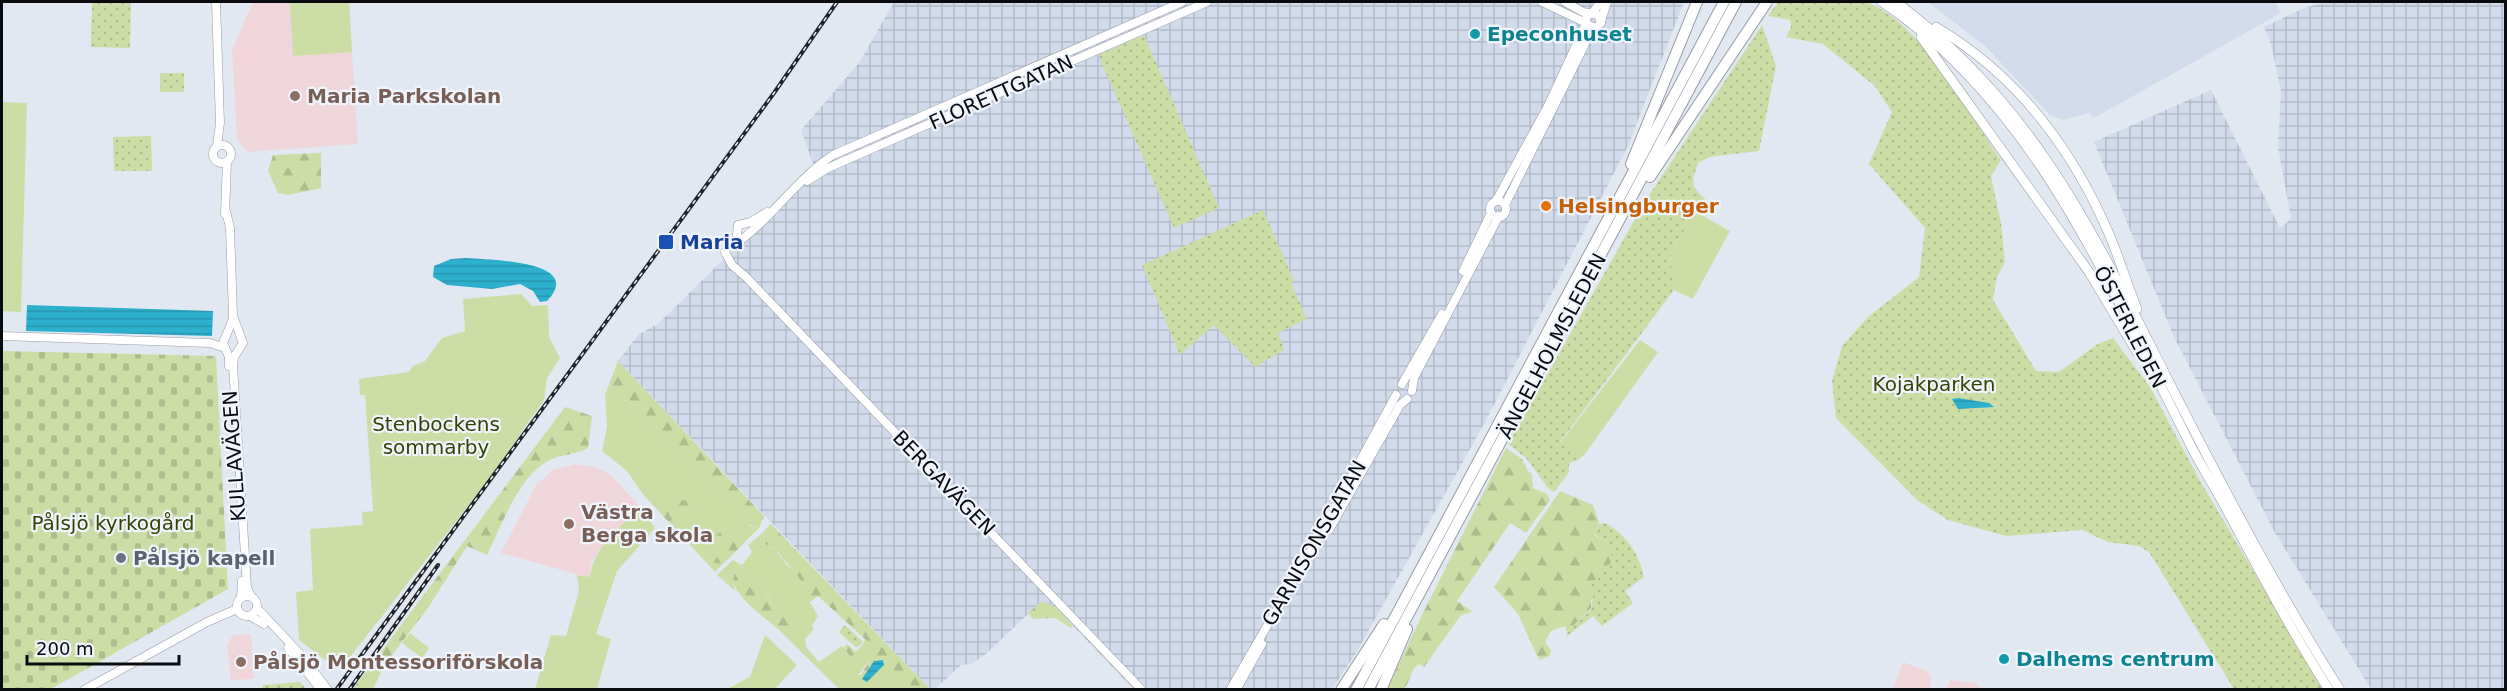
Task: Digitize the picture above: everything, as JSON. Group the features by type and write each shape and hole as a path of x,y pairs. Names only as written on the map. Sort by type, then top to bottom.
{"highway":[{"path":"1582,268 1594,237 1634,157 1697,2"},
{"name":"ÄNGELHOLMSLEDEN","path":"1356,690 1724,2"},
{"name":"ÄNGELHOLMSLEDEN","path":"1368,690 1736,2"},
{"path":"1624,213 1767,2"},
{"path":"1381,690 1439,566 1444,547"},
{"path":"1341,690 1419,571"}],"main road":[{"name":"ÖSTERLEDEN","path":"1882,2 1909,16"},
{"name":"ÖSTERLEDEN","path":"1896,2 2031,144 2076,202 2234,504 2340,690"},
{"path":"1909,16 1954,38 1988,63 2021,94 2058,138 2107,228 2161,366"},
{"path":"1909,16 2089,272 2189,443"},
{"name":"ÖSTERLEDEN","path":"2041,157 2103,272 2189,443 2270,592 2329,690"}],"street":[{"name":"KULLAVÄGEN","path":"216,2 220,123 217,146 213,154 218,162 224,185 230,228 233,316 243,343 234,357 233,366 247,587 251,596 256,600 257,608 302,656 328,690"},
{"name":"FLORETTGATAN","path":"725,252 798,187 817,166 833,155 1182,2"},
{"name":"FLORETTGATAN","path":"798,187 828,168 1208,2"},
{"path":"1542,2 1586,23 1598,24 1599,15 1565,2"},
{"name":"GARNISONSGATAN","path":"1230,690 1318,538 1396,395 1397,388 1402,384 1448,302 1491,213 1491,205 1496,201 1548,106 1591,13 1601,2"},
{"name":"GARNISONSGATAN","path":"1236,690 1400,405 1412,391 1417,373 1499,216 1505,212 1505,205 1591,32 1598,24 1607,2"},
{"name":"KULLAVÄGEN","path":"220,123 231,153 227,161 224,185"},
{"path":"217,146 227,147"},
{"path":"218,162 227,161"},
{"path":"1496,201 1505,205"},
{"path":"1491,213 1499,216"},
{"path":"734,245 739,229 752,226"},
{"name":"BERGAVÄGEN","path":"725,252 736,261 746,277 1142,690"},
{"name":"KULLAVÄGEN","path":"233,316 226,336 226,349 229,357 243,586 237,609"},
{"path":"210,343 226,336 239,334"},
{"path":"2,336 210,343 232,352 239,351"},
{"path":"1402,384 1408,386 1412,391"},
{"path":"1396,395 1401,399 1407,399"},
{"path":"241,598 251,596"},
{"path":"250,616 257,608"},
{"path":"84,690 208,621 237,609 243,615 260,620 281,640 321,690"}],"shaded area":[{"name":"Maria Parkskolan","path":"253,2 349,2 358,144 248,152 237,139 232,50"},
{"path":"894,2 1684,2 1628,146 1484,424 1356,653 1332,689 1133,689 1056,608 1041,602 987,653 972,664 961,665 935,689 930,689 618,361 639,334 658,324 815,169 801,130 859,63"},
{"path":"1928,2 2275,2 2281,13 2094,118 2089,113 2063,120 2050,115 1985,46"},
{"path":"2331,2 2505,2 2505,689 2371,689 2274,531 2174,337 2094,142 2211,90 2280,228 2291,219 2278,147 2281,91 2271,44 2264,27 2306,7"},
{"name":"Västra Berga skola","path":"575,464 596,467 612,476 641,508 599,549 591,563 590,578 501,553 536,485 553,470"},
{"name":"Pålsjö Montessoriförskola","path":"251,634 254,679 231,680 227,645 233,635"},
{"path":"1903,662 1927,671 1931,676 1930,689 1893,689"},
{"path":"1951,680 1977,683 1978,687 2012,689 1946,689"}],"green space":[{"path":"92,2 131,2 130,48 91,47"},
{"path":"290,2 349,2 352,52 293,56"},
{"name":"Kojakparken","path":"1778,2 1869,3 1889,14 1926,50 1959,95 2001,160 1991,176 2001,223 2005,262 1997,277 1993,300 2036,371 2059,372 2098,344 2113,338 2150,387 2199,479 2323,689 2234,689 2149,552 2139,546 2108,542 2082,530 2006,536 1948,520 1917,500 1836,418 1832,381 1842,346 1868,317 1919,277 1925,228 1869,164 1892,112 1875,86 1823,44 1786,37 1791,27 1790,20 1768,16"},
{"path":"1762,25 1776,66 1759,151 1709,157 1698,163 1693,182 1696,190 1705,199 1670,252 1674,290 1560,442 1578,460 1569,463 1569,472 1554,492 1548,488 1526,458 1508,444 1644,203"},
{"path":"1144,35 1219,208 1174,228 1098,55"},
{"path":"160,73 184,73 184,92 160,92"},
{"path":"2,102 27,103 21,312 2,311"},
{"path":"151,136 152,171 114,171 113,137"},
{"path":"321,153 321,188 288,195 278,193 268,171 273,155"},
{"path":"1263,210 1294,281 1291,283 1307,319 1278,333 1284,350 1255,367 1214,325 1180,355 1142,265"},
{"path":"1696,212 1730,231 1693,299 1674,290 1670,252"},
{"name":"Stenbockens sommarby","path":"521,294 532,306 548,305 549,337 560,358 547,378 544,400 489,479 343,666 334,667 299,640 296,592 313,590 310,529 363,525 362,512 373,511 365,395 360,395 359,379 409,372 413,366 425,361 442,338 465,331 463,299"},
{"path":"1640,340 1658,352 1585,454 1578,460 1560,443"},
{"name":"Pålsjö kyrkogård","path":"3,351 216,356 228,589 51,689 2,689"},
{"path":"618,361 764,516 759,528 747,524 640,409 626,399 612,399 605,395"},
{"path":"605,395 612,399 626,399 640,409 750,526 759,528 715,572 642,493 627,471 602,451 607,427"},
{"path":"565,407 592,416 588,448 548,461 528,478 512,503 487,555 467,546 428,608 385,664 373,689 353,689"},
{"path":"1506,448 1522,459 1532,474 1533,488 1547,494 1550,500 1526,533 1510,523 1457,601 1473,612 1461,615 1424,667 1419,664 1414,668 1405,689 1387,689 1423,613"},
{"path":"1560,491 1593,505 1599,522 1594,535 1611,545 1612,560 1591,601 1591,608 1567,632 1565,626 1551,631 1545,642 1551,650 1550,656 1539,660 1518,614 1494,587"},
{"path":"678,499 686,501 691,509 688,524 671,524 663,516 669,502"},
{"path":"641,508 655,528 617,571 596,634 611,639 597,689 535,689 551,635 566,636 579,591 577,575 590,577 596,556 608,538"},
{"path":"1605,523 1625,539 1639,561 1644,577 1625,591 1633,603 1602,626 1593,616 1567,636 1567,632 1591,609 1593,597 1589,587 1612,561 1610,545 1594,534 1599,524"},
{"path":"771,524 930,689 896,689 885,682 880,673 866,685 858,679 871,659 870,653 866,651 863,661 857,666 844,648 847,644 856,652 866,640 818,596 809,603 801,595 799,587 803,584 799,578 775,549 761,542 760,535"},
{"path":"723,532 736,535 746,541 723,564 711,562 709,553 711,540"},
{"path":"760,535 761,542 775,549 787,565 802,578 801,595 812,605 818,616 812,626 814,629 805,639 806,647 819,662 842,646 852,656 854,663 866,651 870,653 871,659 858,675 880,672 896,689 839,689 779,630 792,629 757,582 747,575 735,572 733,576 735,591 717,575 733,560 742,565 752,552 748,545"},
{"path":"735,572 744,573 756,580 778,609 799,621 798,629 779,630 748,604 736,588 733,580"},
{"path":"1041,602 1055,607 1073,626 1071,628 1055,618 1033,619 1028,613"},
{"path":"845,625 863,642 856,648 839,632"},
{"path":"410,633 429,648 422,658 402,643"},
{"path":"765,635 797,665 775,689 727,689 750,677"},
{"path":"300,682 306,689 262,689 263,685"}],"water":[{"path":"466,258 530,265 545,270 554,277 556,287 547,301 540,302 533,291 520,284 492,289 447,285 433,277 434,266 451,259"},
{"path":"27,305 213,311 212,336 26,331"},
{"path":"1952,399 1989,403 1994,407 1958,409"},
{"path":"883,660 884,665 867,682 862,679 874,661"}],"railway":[{"path":"336,690 774,93 837,2"},
{"path":"349,690 438,565"}],"place":[{"name":"Epeconhuset","path":"1475,34"},
{"name":"Maria Parkskolan","path":"295,96"},
{"name":"Helsingburger","path":"1546,206"},
{"name":"Maria","path":"666,242"},
{"name":"Västra Berga skola","path":"569,524"},
{"name":"Pålsjö kapell","path":"121,558"},
{"name":"Dalhems centrum","path":"2004,659"},
{"name":"Pålsjö Montessoriförskola","path":"241,662"}]}
